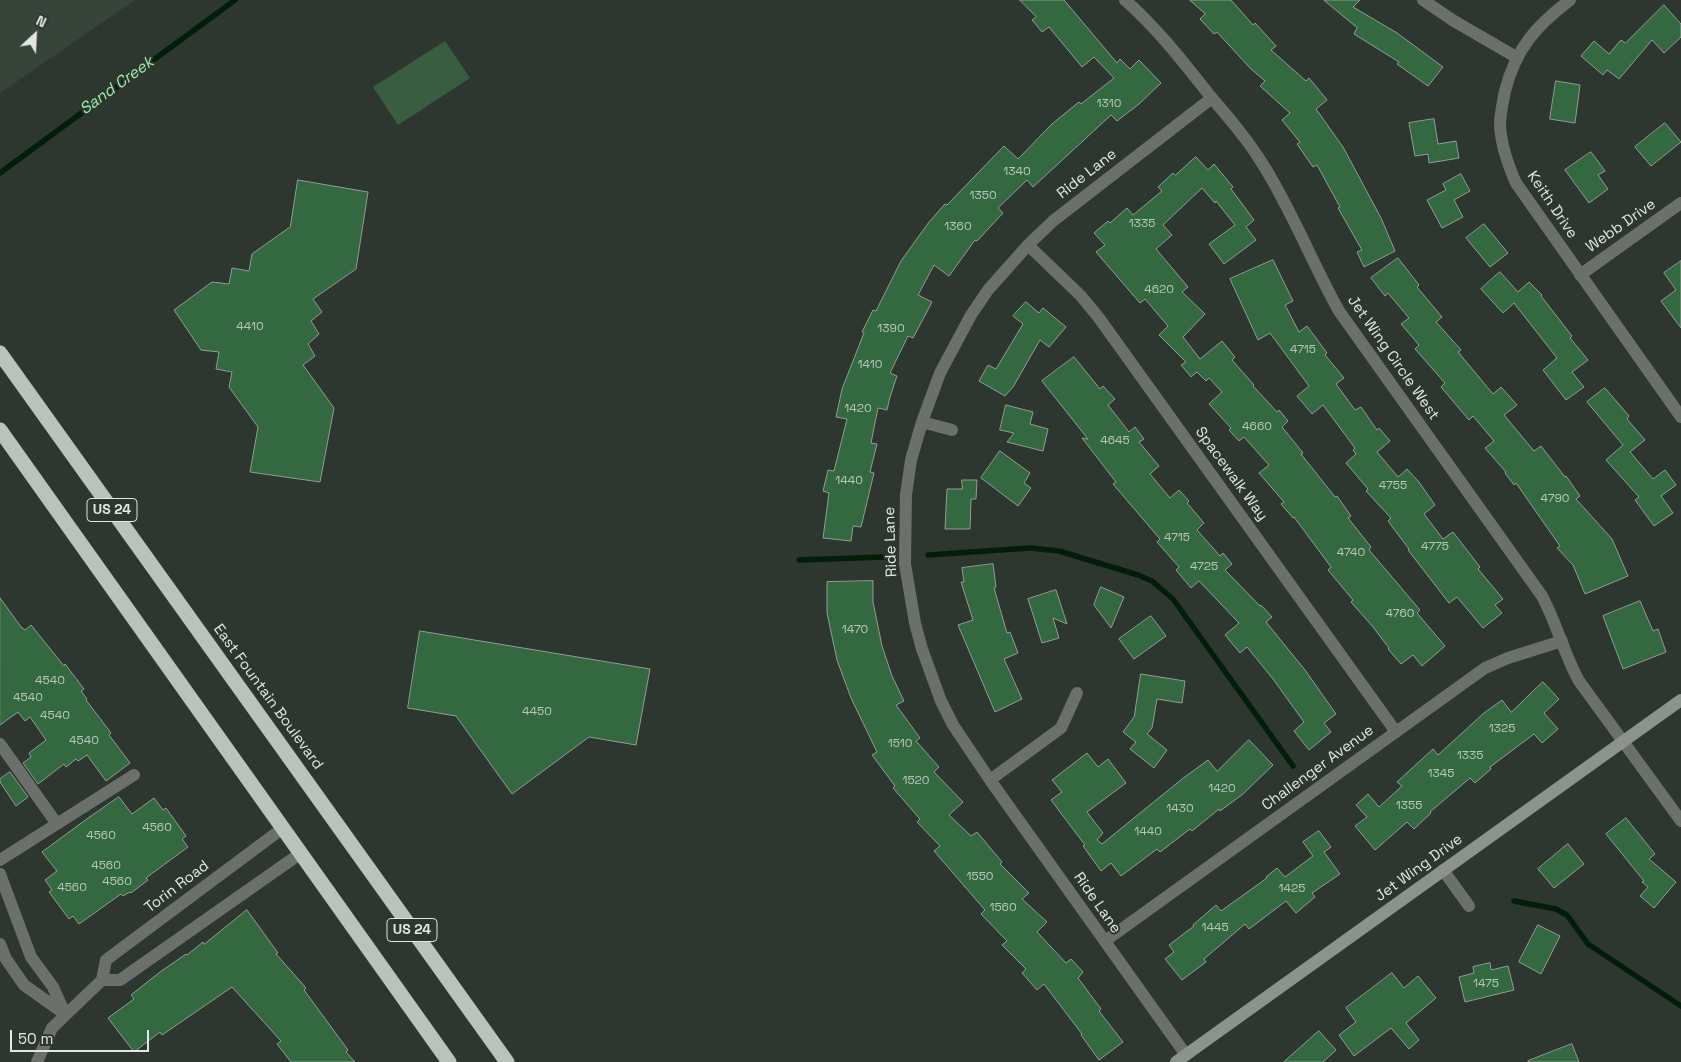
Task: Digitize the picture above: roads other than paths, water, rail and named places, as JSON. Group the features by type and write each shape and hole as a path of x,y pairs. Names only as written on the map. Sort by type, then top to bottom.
{"highway":[{"name":"East Fountain Boulevard","path":"0,353 507,1062"},
{"name":"US 24","path":"0,430 449,1062"}],"main road":[{"name":"Jet Wing Drive","path":"1181,1058 1681,700"}],"street":[{"name":"Jet Wing Circle West","path":"1125,0 1149,22 1172,48 1244,137 1262,163 1284,201 1339,312 1542,596 1553,616 1570,664 1579,681 1681,821"},
{"path":"1423,0 1454,21 1516,57"},
{"name":"Keith Drive","path":"1570,0 1543,22 1516,57 1502,103 1500,124 1508,164 1516,184 1681,417"},
{"name":"Ride Lane","path":"1181,1058 1105,941 968,749 945,709 922,650 905,564 906,495 911,460 922,422 940,373 971,315 988,290 1028,245 1053,221 1212,98"},
{"name":"Webb Drive","path":"1580,275 1681,203"},
{"name":"Spacewalk Way","path":"1028,245 1081,296 1099,318 1396,732"},
{"path":"922,422 952,430"},
{"name":"Challenger Avenue","path":"1105,941 1485,668 1508,658 1562,641"},
{"path":"990,780 1061,728 1077,694"},
{"path":"0,744 57,824"},
{"path":"0,860 134,775"},
{"name":"Torin Road","path":"37,1062 52,1028 102,980 106,960 283,828"},
{"path":"102,980 120,980 301,853"},
{"path":"1443,870 1469,906"},
{"path":"0,874 31,958 54,988 65,1014"},
{"path":"24,940 1,947 16,974 24,984 65,1014"}],"waterway":[{"name":"Sand Creek","path":"0,173 235,0"},
{"path":"928,555 1030,548 1059,551 1152,581 1173,599 1293,766"},
{"path":"799,560 884,557"},
{"path":"1514,901 1556,909 1567,915 1588,944 1681,1006"}]}
